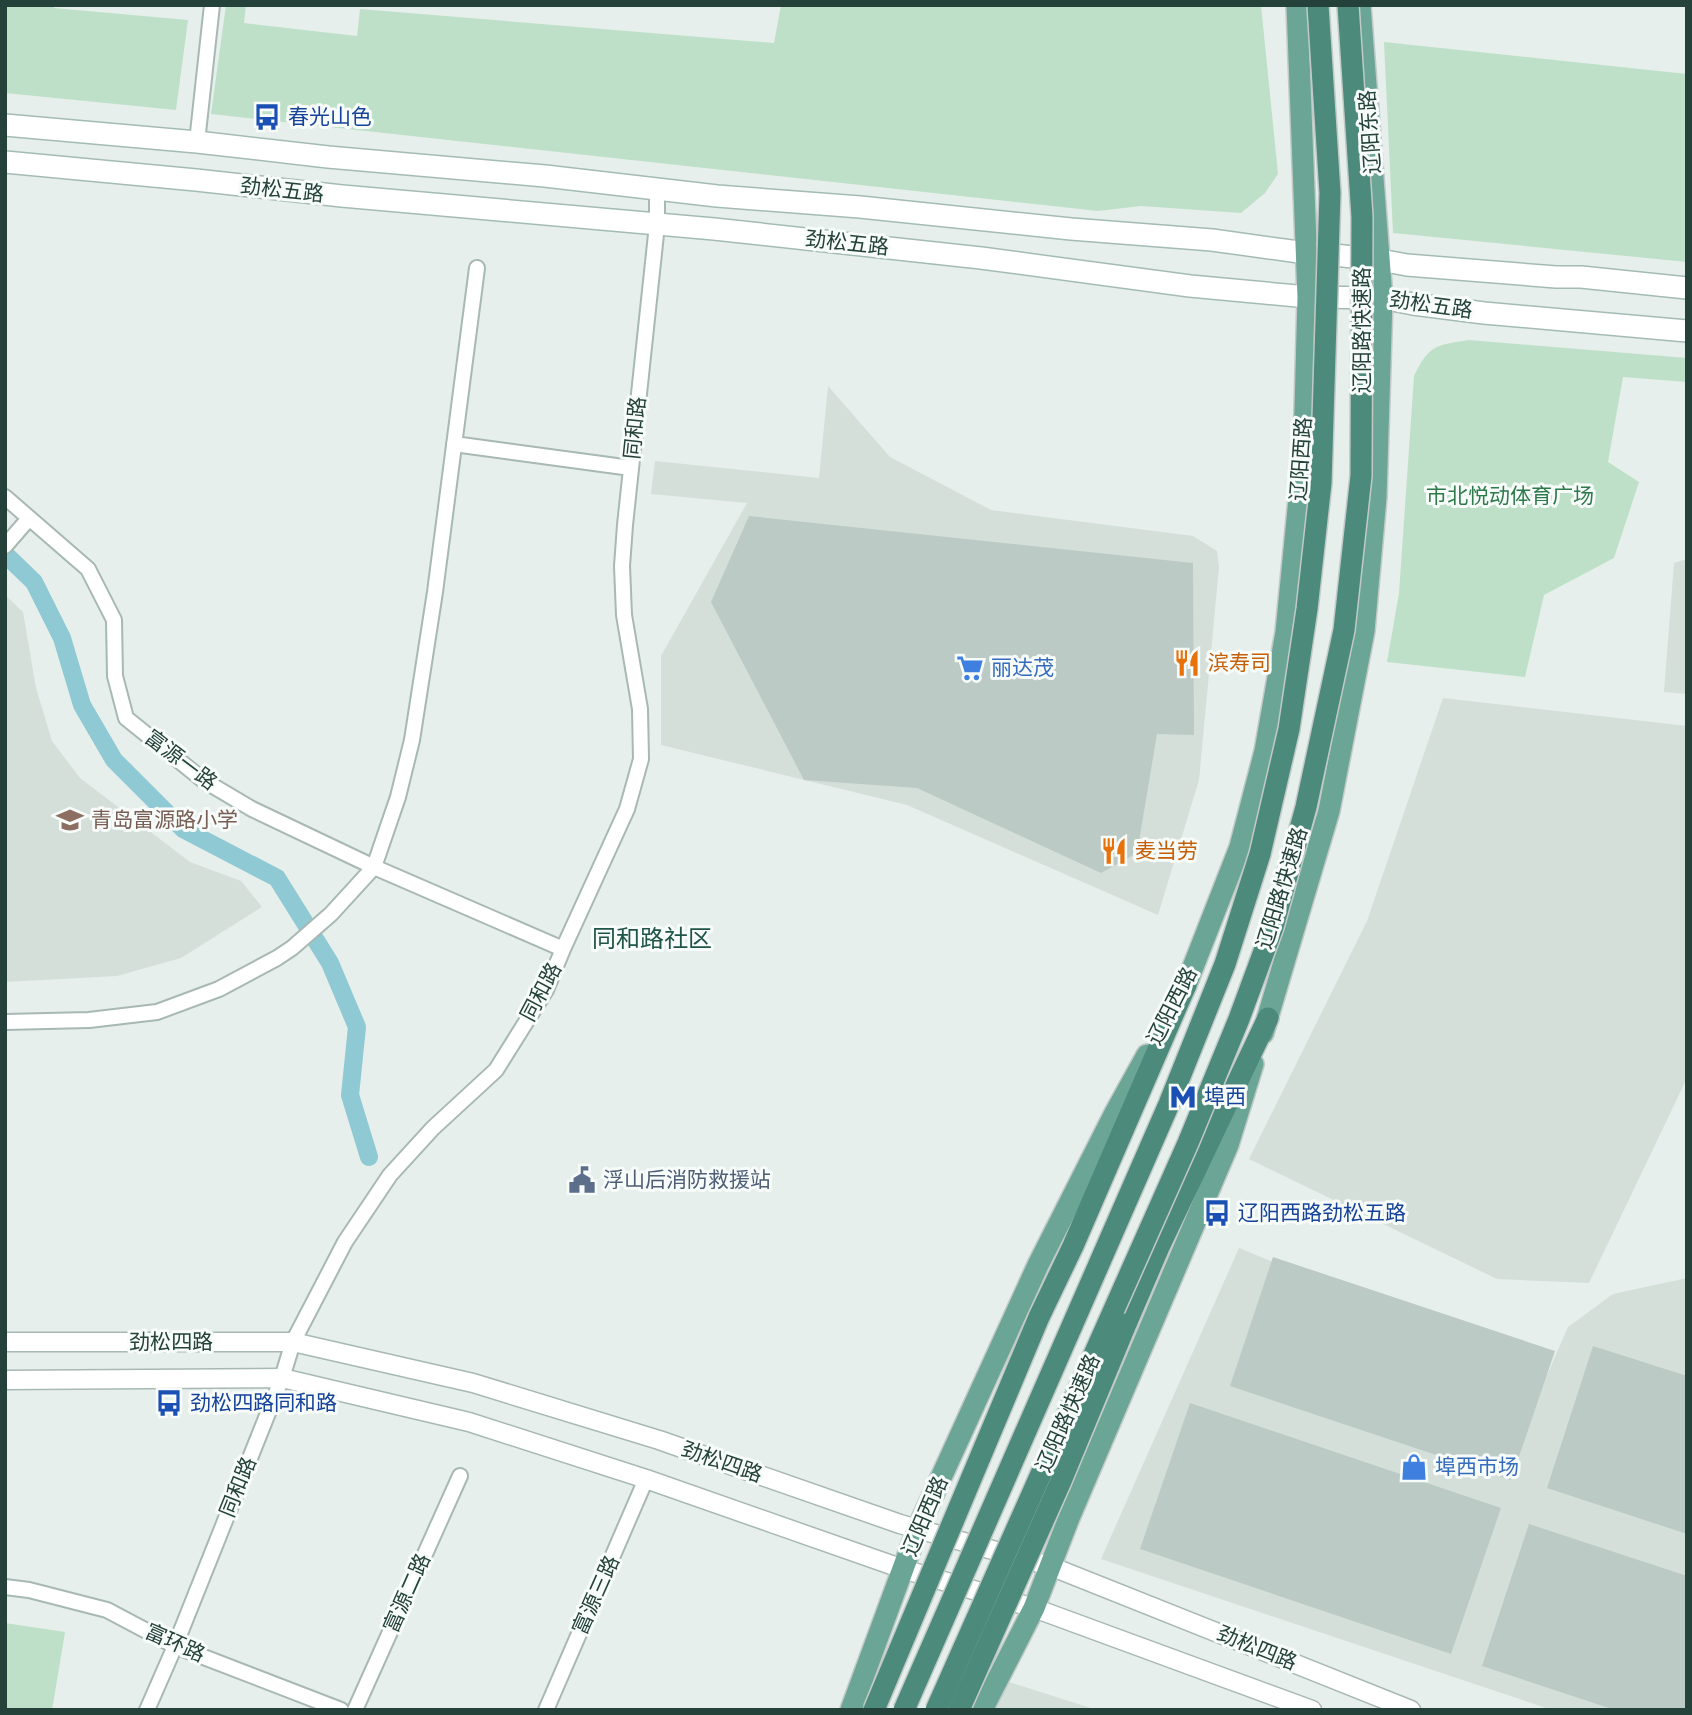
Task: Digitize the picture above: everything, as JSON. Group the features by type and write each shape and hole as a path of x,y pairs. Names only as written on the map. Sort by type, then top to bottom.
{"highway":[{"name":"辽阳路快速路","path":"904,1710 1169,1104 1225,964 1260,854 1289,729 1307,609 1321,483 1329,193 1318,5"},
{"name":"辽阳路快速路","path":"936,1710 1188,1143 1239,1019 1273,927 1306,807 1344,630 1361,476 1362,217 1348,5"},
{"path":"874,1710 1039,1317 1073,1246 1186,985"},
{"path":"959,1710 1061,1481 1159,1247 1268,1018"}],"main road":[{"path":"1297,5 1307,252"},
{"name":"辽阳东路","path":"1360,5 1380,260"},
{"name":"劲松五路","path":"5,125 545,176 718,196 1212,240 1407,265 1581,277 1687,288"},
{"name":"劲松五路","path":"5,162 874,245 1190,286 1308,297 1382,298 1484,313 1687,331"},
{"name":"辽阳西路","path":"851,1710 918,1528 1044,1253 1115,1113 1186,985 1240,847 1265,751 1286,632 1304,448 1307,252"},
{"path":"982,1710 1034,1608 1074,1506 1228,1145 1329,811 1364,631 1376,496 1382,298 1380,260"}],"street":[{"path":"197,142 212,5"},
{"name":"同和路","path":"147,1710 282,1378 293,1342 345,1242 390,1175 433,1128 496,1070 546,990 627,809 641,759 640,709 624,615 622,566 657,225 657,188"},
{"path":"5,1022 89,1020 157,1012 219,989 292,948 331,914 374,867 398,797 412,740 435,592 477,268"},
{"path":"454,444 631,468"},
{"name":"富源一路","path":"5,497 28,522 88,569 114,620 115,676 126,718 203,780 252,809 374,867 563,949"},
{"path":"5,546 28,522"},
{"name":"劲松四路","path":"5,1342 293,1342 473,1383 659,1440 918,1528 1050,1566 1411,1710"},
{"name":"劲松四路","path":"5,1380 282,1378 469,1422 646,1479 904,1569 1034,1608 1312,1710"},
{"name":"富源二路","path":"355,1710 460,1476"},
{"name":"富源三路","path":"546,1710 646,1479"},
{"name":"富环路","path":"5,1587 29,1590 107,1610 175,1646 341,1710"}],"shaded area":[{"name":"丽达茂","path":"828,386 890,457 991,510 1193,536 1217,551 1219,567 1199,780 1158,915 907,805 661,745 661,656 747,503 651,494 655,461 819,478"},
{"path":"1687,559 1687,694 1664,692 1674,563"},
{"name":"青岛富源路小学","path":"5,595 23,612 36,688 52,741 80,778 190,862 241,881 262,907 181,958 117,976 5,982"},
{"path":"1443,698 1687,726 1687,1078 1589,1283 1497,1279 1249,1159 1367,921"},
{"name":"埠西市场","path":"1239,1248 1547,1375 1568,1327 1613,1294 1687,1278 1687,1710 1552,1710 1101,1559"},
{"path":"1006,1681 1097,1710 992,1710"}],"green space":[{"path":"5,5 54,5 54,8 188,20 176,110 5,93"},
{"path":"226,5 246,5 244,23 357,36 360,9 774,43 781,5 1261,5 1278,174 1265,193 1241,213 1141,206 1098,211 211,114"},
{"path":"1384,42 1687,74 1687,262 1393,233"},
{"name":"市北悦动体育广场","path":"1469,340 1687,358 1687,382 1623,377 1608,462 1639,482 1614,558 1544,595 1525,677 1387,662 1399,593 1414,376 1424,358 1435,348"},
{"path":"5,1623 65,1632 52,1710 5,1710"}],"building":[{"name":"丽达茂","path":"749,516 1193,563 1194,735 1157,734 1137,853 1101,873 917,788 804,780 711,602"},
{"path":"1273,1257 1555,1351 1511,1480 1230,1386"},
{"path":"1593,1346 1687,1376 1687,1534 1547,1488"},
{"path":"1190,1403 1501,1508 1451,1654 1140,1549"},
{"path":"1529,1524 1687,1576 1687,1710 1615,1710 1482,1666"}],"waterway":[{"path":"5,554 34,582 62,638 82,705 114,760 183,829 277,878 330,963 357,1027 350,1095 369,1157"}],"place":[{"name":"春光山色","path":"267,117"},
{"name":"滨寿司","path":"1187,663"},
{"name":"丽达茂","path":"970,668"},
{"name":"青岛富源路小学","path":"70,820"},
{"name":"麦当劳","path":"1114,851"},
{"name":"埠西","path":"1183,1097"},
{"name":"浮山后消防救援站","path":"582,1180"},
{"name":"辽阳西路劲松五路","path":"1217,1213"},
{"name":"劲松四路同和路","path":"169,1403"},
{"name":"埠西市场","path":"1414,1467"}],"district":[{"name":"同和路社区","path":"652,939"}]}
